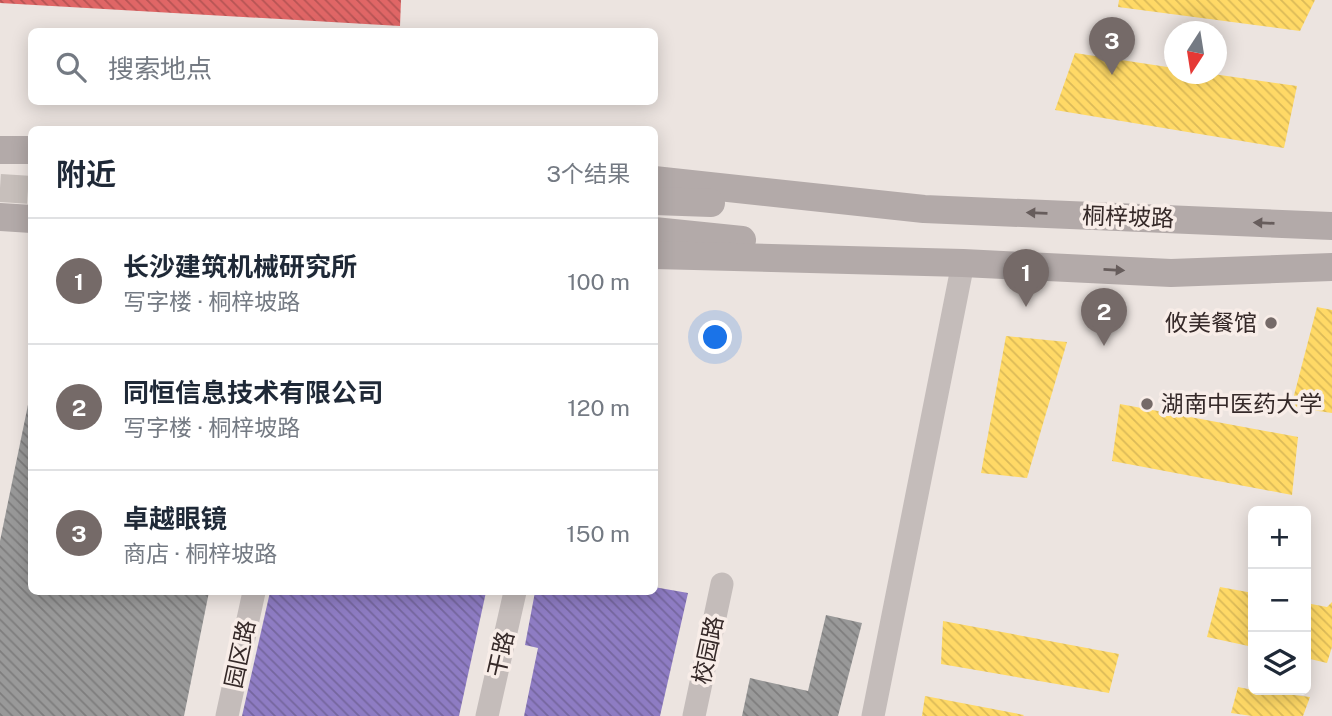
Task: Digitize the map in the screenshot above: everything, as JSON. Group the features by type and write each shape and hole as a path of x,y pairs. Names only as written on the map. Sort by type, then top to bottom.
{"main road":[{"path":"0,150 28,150"},
{"name":"桐梓坡路","path":"658,180 924,209"},
{"name":"桐梓坡路","path":"658,201 1332,226"},
{"path":"0,217 28,219"},
{"path":"658,231 963,263"},
{"path":"658,255 963,263 1171,273 1332,267"}],"street":[{"path":"873,716 963,263"},
{"name":"校园路","path":"694,716 722,584"},
{"name":"园区路","path":"227,716 253,595"},
{"name":"干路","path":"487,716 514,595"}],"building: 住宅":[{"path":"1119,0 1315,0 1300,31 1118,7"},
{"path":"1075,53 1164,66 1164,84 1227,84 1227,76 1297,86 1284,148 1055,110"},
{"path":"1317,307 1332,310 1332,413 1291,407"},
{"path":"1006,336 1067,342 1027,478 981,473"},
{"path":"1120,404 1298,437 1292,495 1112,461"},
{"path":"1220,587 1248,592 1248,646 1207,637"},
{"path":"1332,602 1332,647 1327,663 1311,659 1311,604 1327,607"},
{"path":"943,621 1119,654 1109,693 941,664"},
{"path":"1238,687 1248,689 1248,695 1310,697 1303,716 1252,716 1231,713"},
{"path":"925,696 1024,715 922,716"}],"building: 商业":[{"path":"0,0 401,0 400,26 0,3"}],"building: 办公":[{"path":"658,588 688,593 660,716 524,716 538,648 525,645 534,595 658,595"},
{"path":"269,595 485,595 459,716 242,716"}],"building: 工业":[{"path":"28,405 28,595 208,595 184,716 0,716 0,541"},
{"path":"826,615 862,623 838,716 742,716 750,678 808,691"}],"tunnel":[{"path":"0,188 28,190"}],"place":[{"name":"卓越眼镜","path":"1112,75"},
{"name":"长沙建筑机械研究所","path":"1026,307"},
{"name":"攸美餐馆","path":"1271,323"},
{"name":"同恒信息技术有限公司","path":"1104,346"},
{"name":"湖南中医药大学","path":"1147,404"}]}
